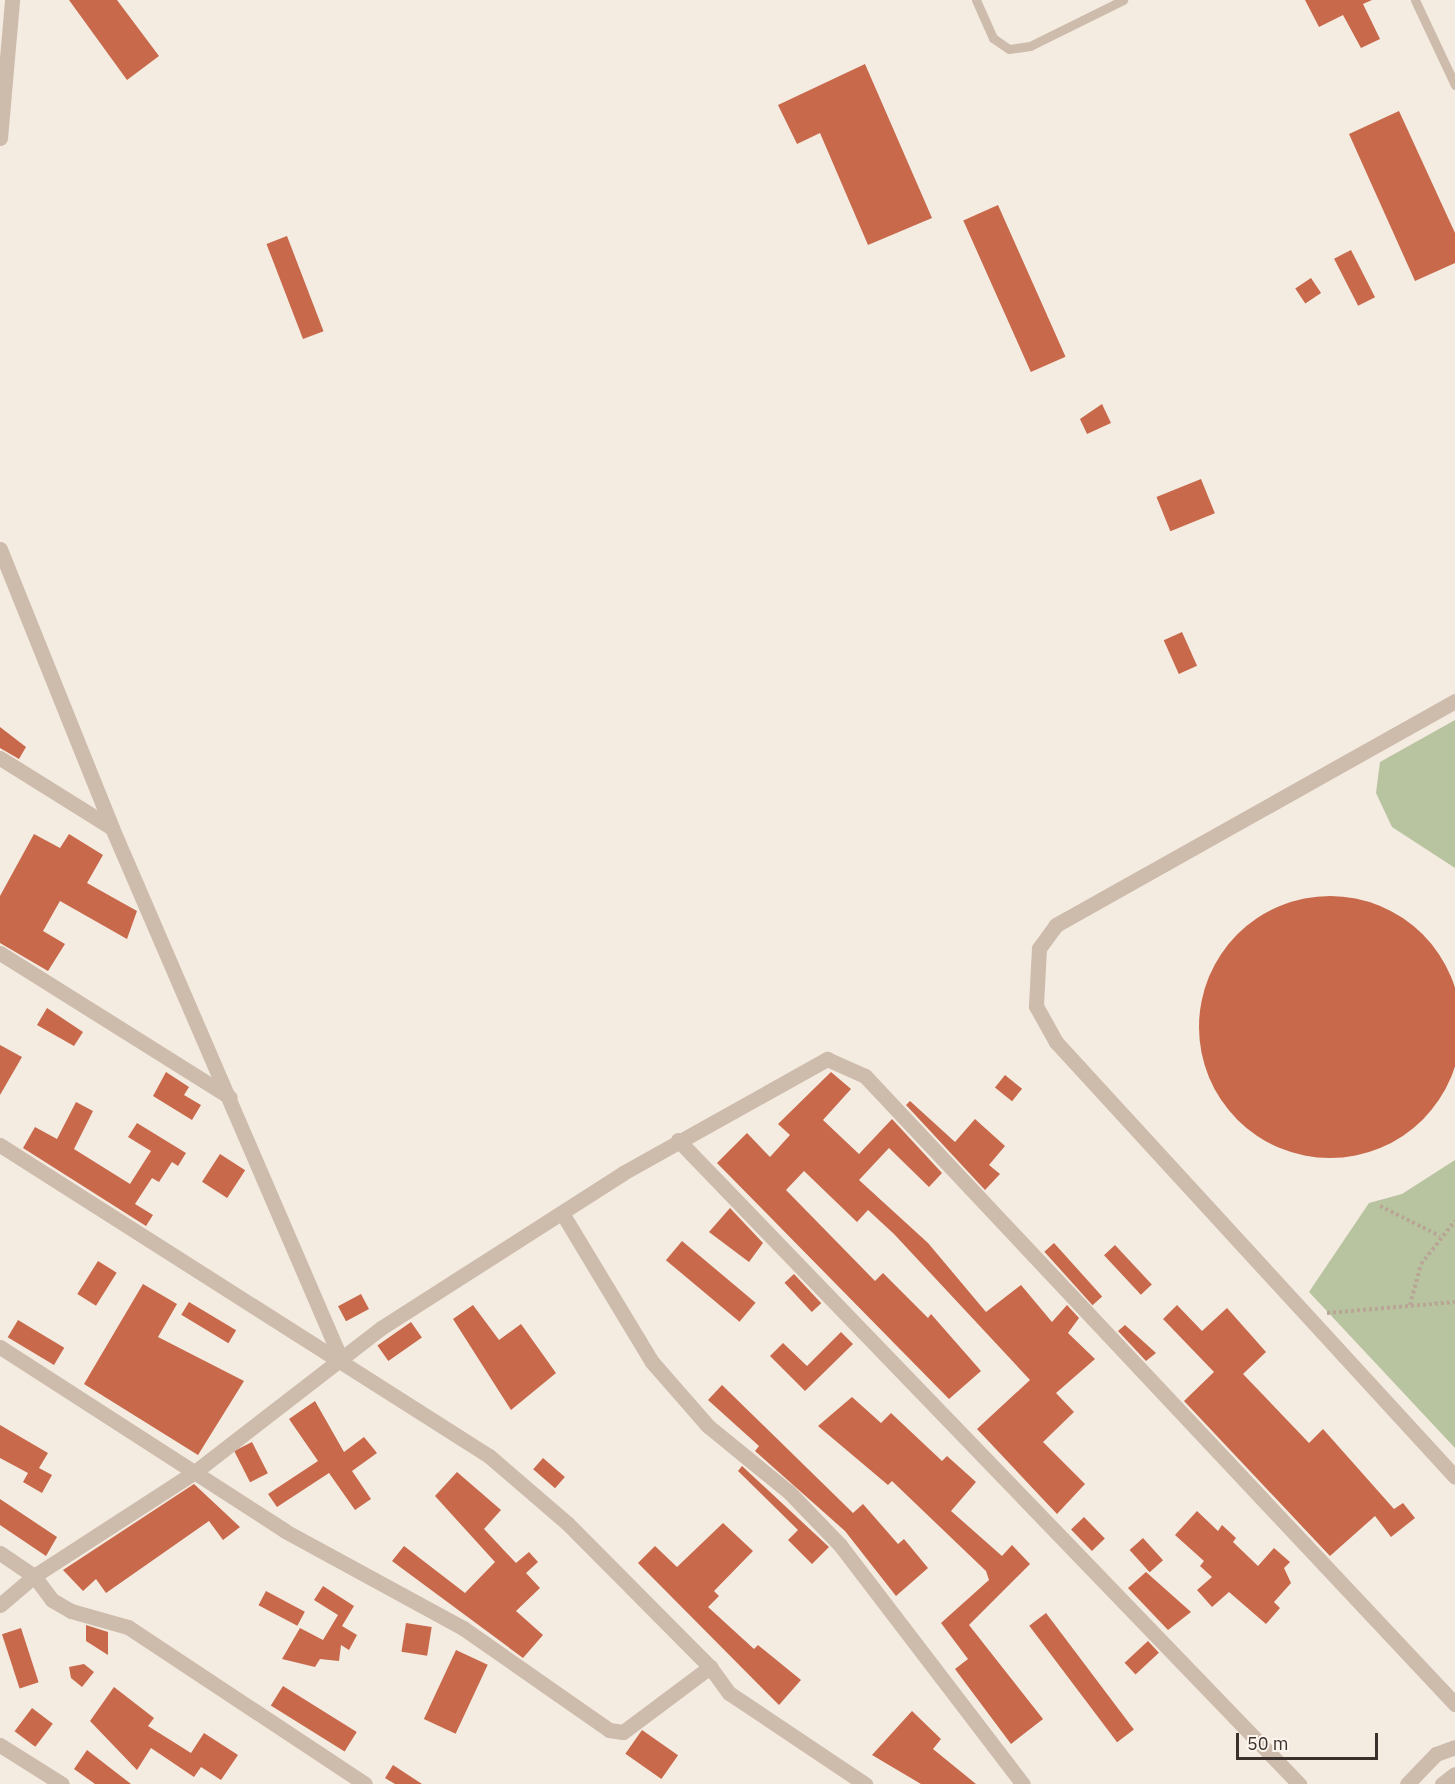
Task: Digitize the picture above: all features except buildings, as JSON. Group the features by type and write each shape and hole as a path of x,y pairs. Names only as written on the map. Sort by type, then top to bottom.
{"street":[{"path":"0,138 12,0"},
{"path":"0,549 112,828 230,1097 340,1357"},
{"path":"1455,701 1056,925 1039,948 1036,1006 1056,1042 1455,1477"},
{"path":"0,758 112,828"},
{"path":"0,953 230,1097"},
{"path":"0,1605 34,1576 196,1471 340,1357 678,1140 827,1059 865,1076 1455,1704"},
{"path":"678,1140 1299,1784"},
{"path":"0,1145 340,1357 489,1456 567,1523 710,1667 729,1693 865,1784"},
{"path":"562,1213 652,1362 708,1426 789,1492 840,1545 1023,1784"},
{"path":"0,1347 340,1564 463,1628 609,1730 622,1732 710,1667"},
{"path":"0,1553 34,1576 52,1599 71,1611 128,1627 365,1784"},
{"path":"0,1745 62,1784"},
{"path":"1407,1784 1436,1754 1455,1747"},
{"path":"1442,1784 1455,1774"}],"lane":[{"path":"976,0 993,38 1009,50 1030,46 1118,1"},
{"path":"1415,0 1455,85"}],"path":[{"path":"1380,1206 1440,1236"},
{"path":"1410,1305 1421,1264 1440,1236 1455,1221"},
{"path":"1325,1316 1410,1305 1455,1302"}],"green space":[{"path":"1455,720 1455,868 1392,827 1376,793 1380,762"},
{"path":"1455,1160 1455,1448 1309,1292 1369,1203 1402,1194"}]}
